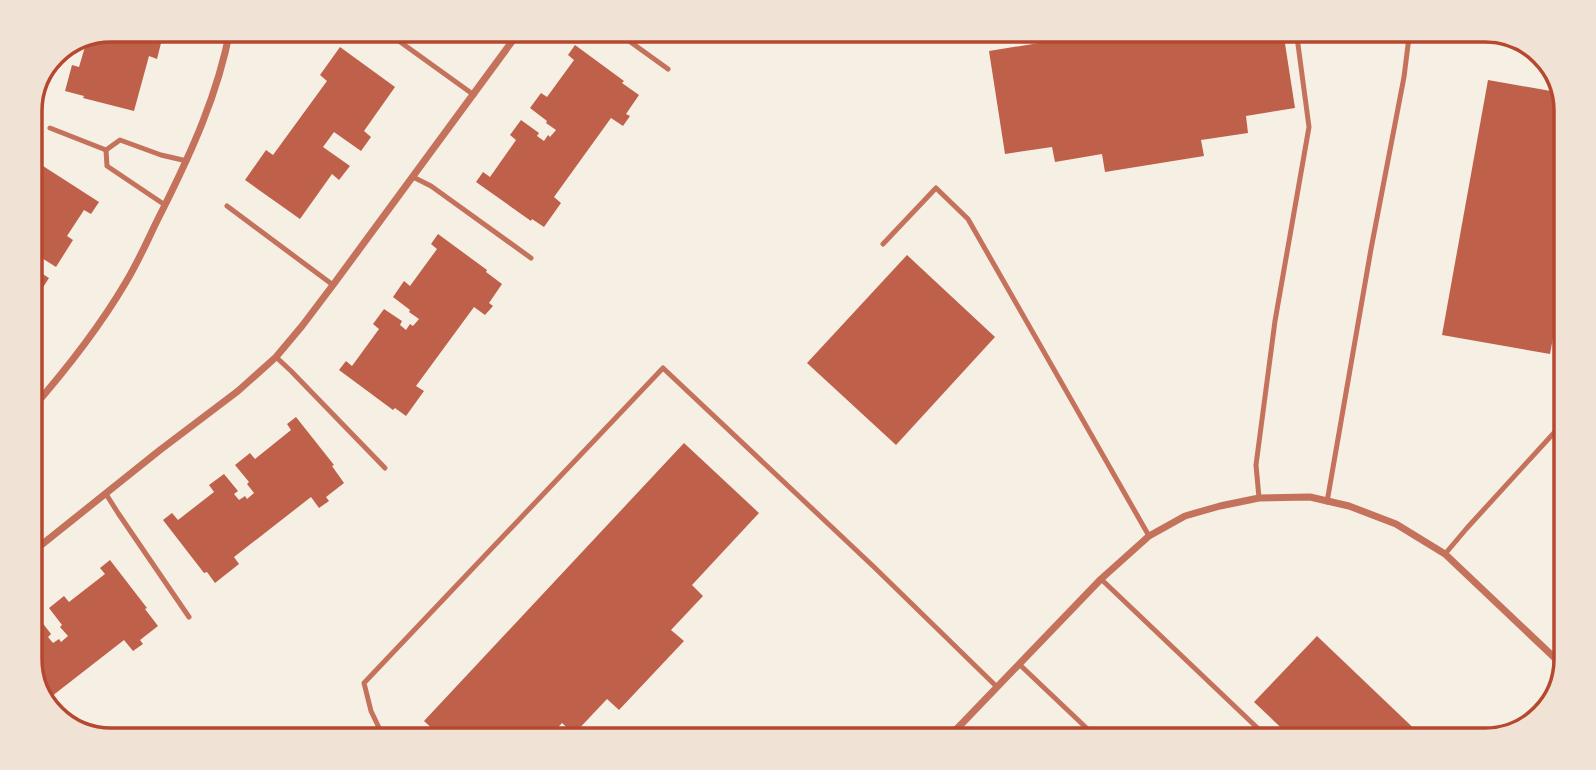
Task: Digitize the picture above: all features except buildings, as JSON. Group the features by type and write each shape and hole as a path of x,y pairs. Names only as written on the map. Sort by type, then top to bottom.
{"street":[{"path":"42,397 89,337 126,282 187,161 212,97 227,42"},
{"path":"42,545 238,391 276,357 333,285 512,42"},
{"path":"958,728 1101,579 1149,536 1185,516 1259,498 1310,497 1349,506 1396,524 1445,554 1554,657"}],"lane":[{"path":"401,42 474,94"},
{"path":"630,42 668,69"},
{"path":"1259,498 1256,465 1272,347 1309,127 1298,42"},
{"path":"1327,502 1371,249 1405,77 1408,42"},
{"path":"50,128 106,150"},
{"path":"106,150 120,140 187,161"},
{"path":"106,150 107,166 165,205"},
{"path":"413,177 431,186 531,258"},
{"path":"883,244 936,188 968,219 1149,536"},
{"path":"227,206 333,285"},
{"path":"276,357 385,468"},
{"path":"380,728 371,711 363,683 663,368 874,566 997,687"},
{"path":"1445,554 1554,433"},
{"path":"107,494 189,617"},
{"path":"1101,579 1257,728"},
{"path":"1019,664 1086,728"}]}
